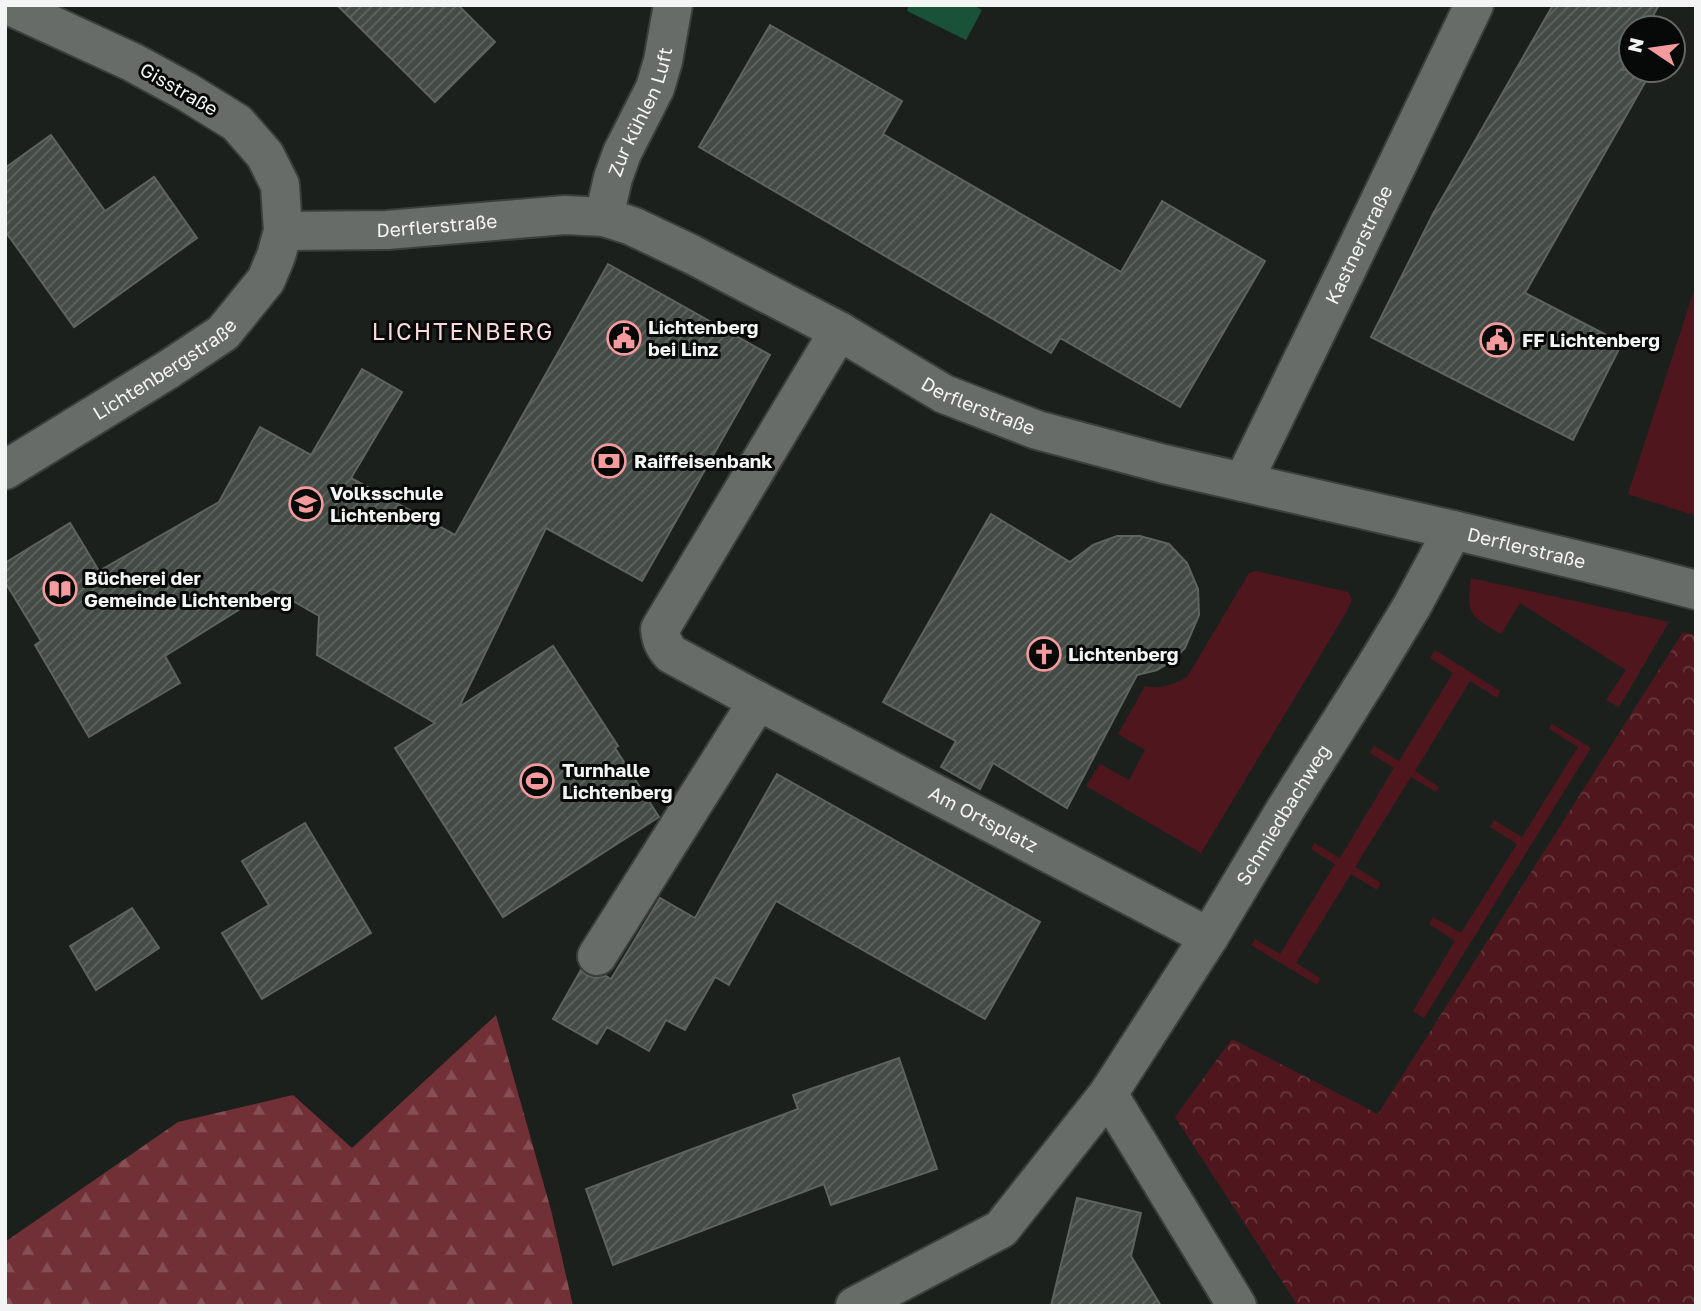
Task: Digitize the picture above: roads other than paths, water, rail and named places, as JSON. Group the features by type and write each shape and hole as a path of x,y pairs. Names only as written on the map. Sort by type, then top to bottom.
{"street":[{"name":"Gisstraße","path":"8,5 132,62 237,123 265,155 280,185 283,231"},
{"name":"Zur kühlen Luft","path":"604,217 622,153 655,88 673,5"},
{"name":"Kastnerstraße","path":"1242,482 1474,5"},
{"name":"Derflerstraße","path":"283,231 387,230 565,215 604,217 632,226 691,254 839,331 944,394 1037,430 1164,464 1453,530 1696,590"},
{"name":"Lichtenbergstraße","path":"5,470 223,333 266,280 283,231"},
{"name":"Am Ortsplatz","path":"839,331 660,629 665,646 671,654 758,701 1209,937"},
{"name":"Schmiedbachweg","path":"855,1306 1001,1229 1108,1094 1209,937 1375,667 1453,530"},
{"path":"597,956 758,701"},
{"path":"1108,1094 1237,1306"}],"place":[{"name":"Lichtenberg bei Linz","path":"624,338"},
{"name":"FF Lichtenberg","path":"1497,340"},
{"name":"Raiffeisenbank","path":"609,461"},
{"name":"Volksschule Lichtenberg","path":"306,504"},
{"name":"Bücherei der Gemeinde Lichtenberg","path":"60,589"},
{"name":"Lichtenberg","path":"1044,654"},
{"name":"Turnhalle Lichtenberg","path":"537,781"}],"district":[{"name":"LICHTENBERG","path":"463,332"}]}
